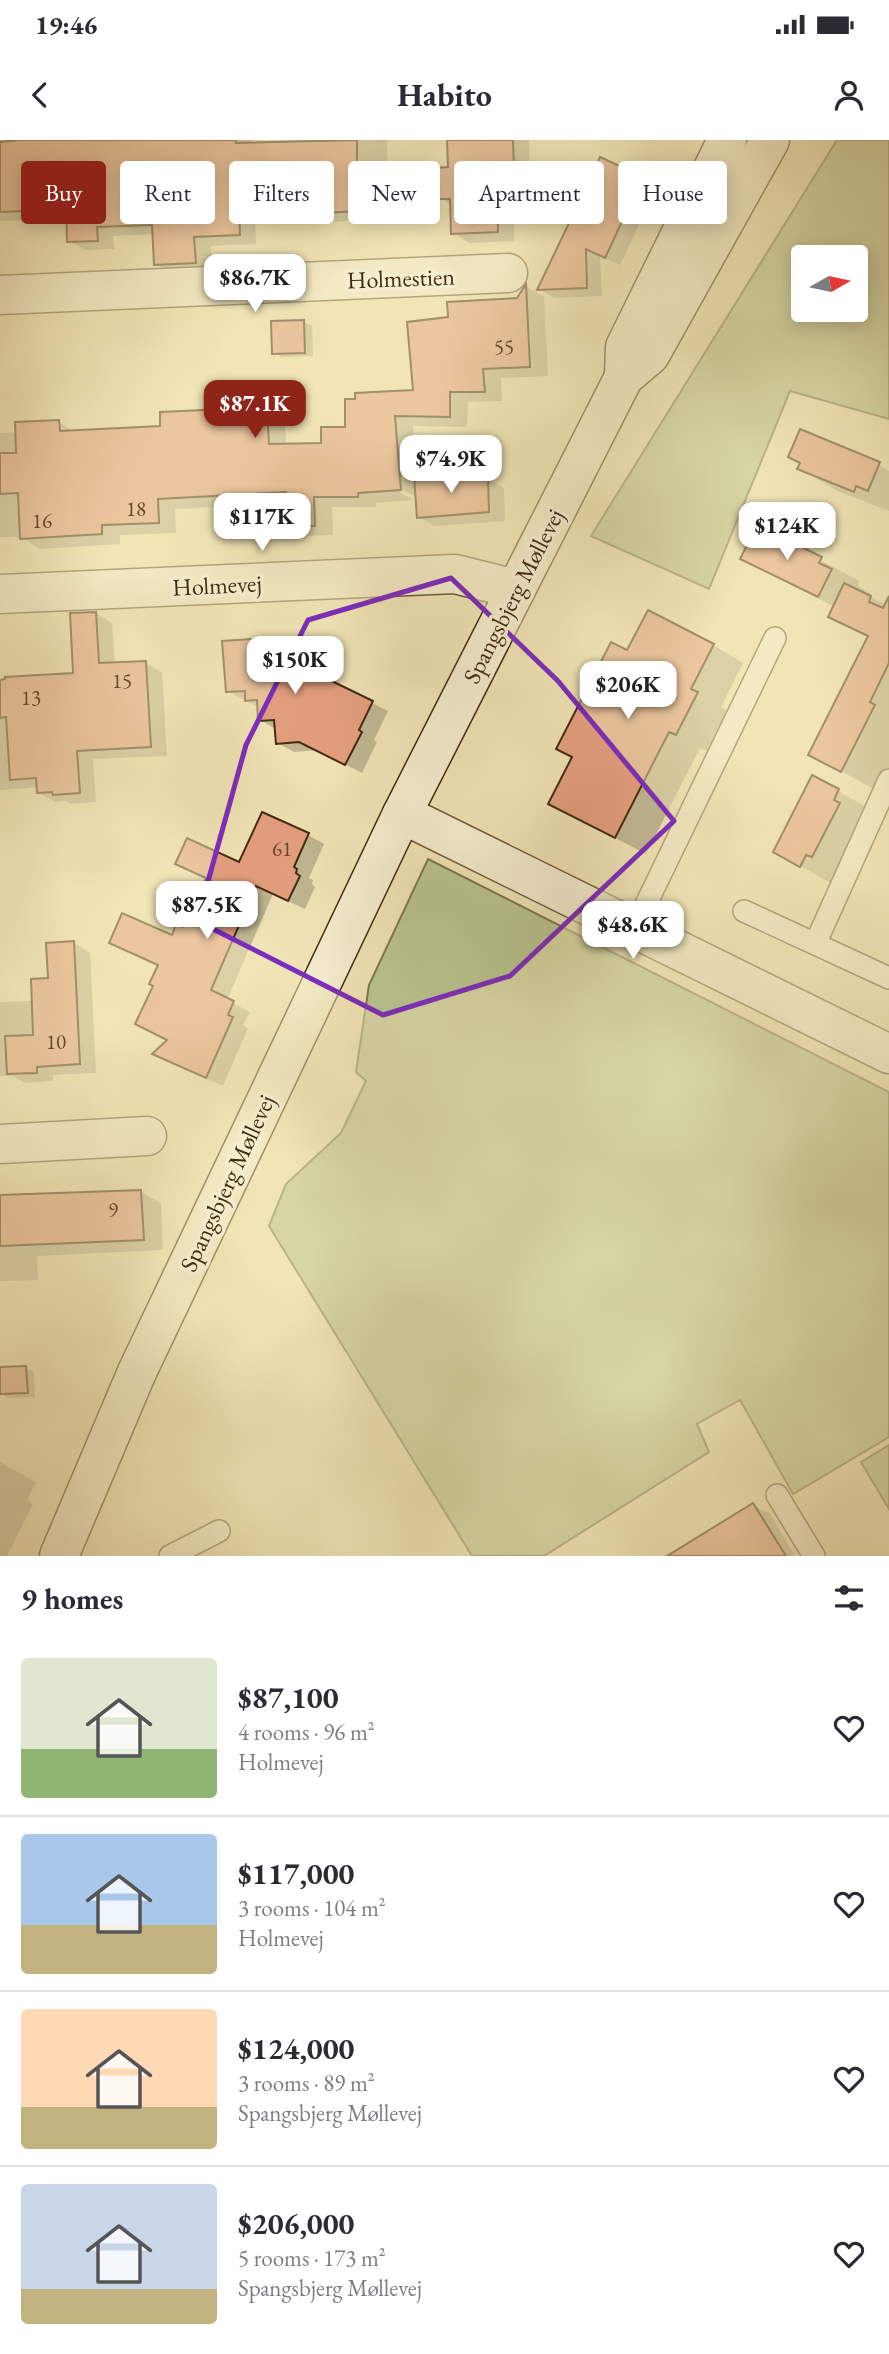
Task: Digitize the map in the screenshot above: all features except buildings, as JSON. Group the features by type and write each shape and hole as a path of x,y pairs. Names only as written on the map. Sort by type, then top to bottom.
{"street":[{"name":"Spangsbjerg Møllevej","path":"624,377 625,347 727,140"},
{"name":"Spangsbjerg Møllevej","path":"59,1556 137,1373 402,814 624,377 650,355 771,140"},
{"name":"Holmestien","path":"0,295 508,273"},
{"name":"Holmevej","path":"0,594 455,574 516,589"},
{"path":"402,814 889,1054"},
{"path":"0,1144 147,1136"}],"lane":[{"path":"634,929 775,638"},
{"path":"816,942 889,780"},
{"path":"744,911 889,978"},
{"path":"777,1494 814,1556"},
{"path":"170,1556 219,1531"}],"highlighted area":[{"path":"451,578 558,681 674,821 510,976 383,1015 197,921 246,745 308,620"}],"green space":[{"path":"837,140 889,140 889,419 790,391 709,589 591,536"},
{"path":"428,859 889,1092 889,1437 793,1494 740,1400 697,1424 709,1452 544,1556 472,1556 269,1226 286,1184 341,1133 366,1081 356,1072 369,985"},
{"path":"889,1445 889,1509 861,1462"}]}
